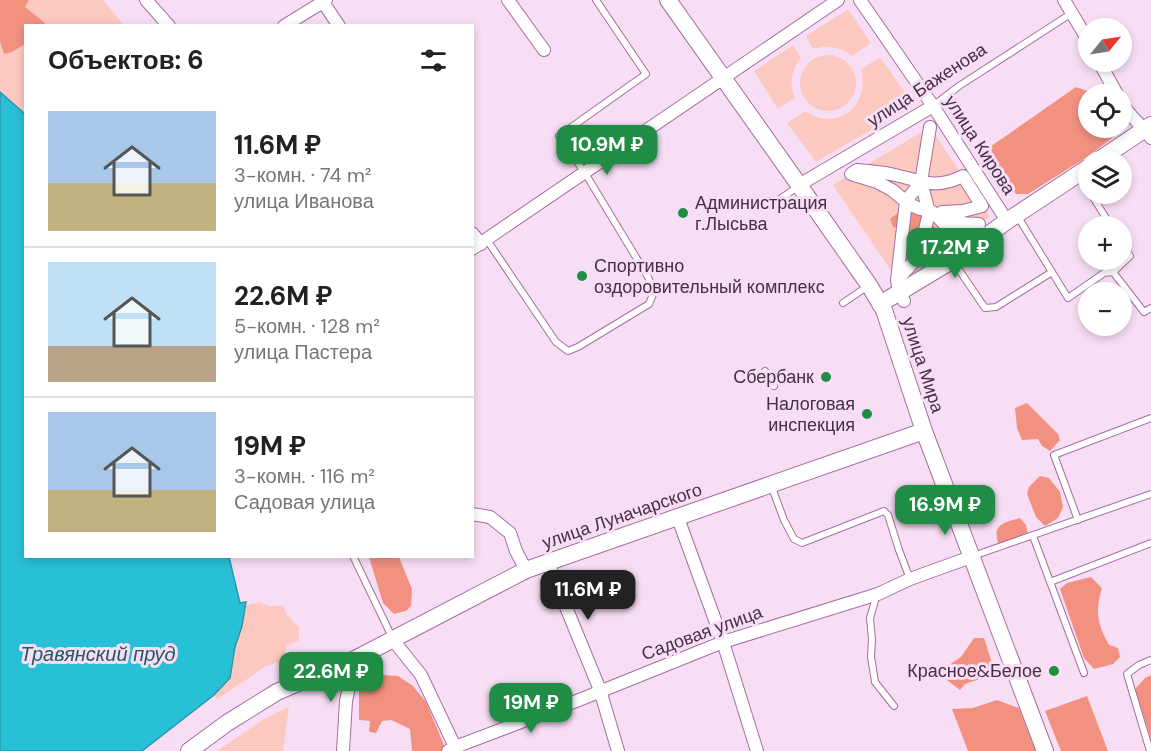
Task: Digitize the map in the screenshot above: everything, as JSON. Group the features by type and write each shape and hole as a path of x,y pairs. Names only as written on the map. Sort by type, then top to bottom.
{"street":[{"path":"146,0 167,24"},
{"path":"508,0 544,50"},
{"name":"улица Мира","path":"668,0 800,185 884,310 924,432 1045,751"},
{"path":"480,244 838,0"},
{"name":"улица Кирова","path":"860,0 1012,219"},
{"path":"1064,0 1078,22"},
{"path":"287,24 322,1 338,24"},
{"name":"улица Баженова","path":"800,185 933,106"},
{"path":"1116,150 1149,131 1132,115"},
{"path":"900,291 919,256 929,212 921,182 930,127"},
{"path":"858,170 878,171 937,184 963,177 982,206 963,211 942,212 954,222 979,224 967,231 953,230 940,221 933,212 920,209 906,201 878,182 851,174 858,170"},
{"path":"880,304 953,260 1078,174"},
{"path":"900,291 906,201 921,182"},
{"name":"улица Луначарского","path":"189,751 227,723 277,692 355,659 526,570 924,432"},
{"path":"474,514 490,517 510,533 526,570"},
{"path":"678,518 723,642 757,751"},
{"name":"Садовая улица","path":"453,750 723,642 878,594 910,579 971,557"},
{"path":"548,563 600,690 618,751"},
{"path":"393,640 421,675 453,750"},
{"path":"343,751 346,701 355,659"}],"lane":[{"path":"480,244 556,342 568,351 649,304 654,292 648,277 585,173 559,136 646,74 596,0"},
{"name":"улица Баженова","path":"933,106 1073,13"},
{"path":"774,203 800,185"},
{"path":"1012,219 1052,272 1068,298 1104,273 1113,272 1144,312 1151,308"},
{"path":"953,260 985,308 996,307 1052,272"},
{"path":"843,303 869,285"},
{"path":"765,371 774,386"},
{"path":"1077,520 1054,454 1151,418"},
{"path":"771,484 784,520 794,539 802,543 884,512 888,515 910,579"},
{"path":"971,557 1151,494"},
{"path":"1033,536 1084,673"},
{"path":"1050,582 1151,543"},
{"path":"354,558 393,640"},
{"path":"878,594 870,618 871,657 875,682 894,706"},
{"path":"1150,751 1127,674 1151,660"}],"shaded area":[{"path":"0,0 103,0 123,24 24,24 24,113 0,92"},
{"path":"0,0 29,0 25,7 44,24 24,24 24,45 12,52 4,54 0,41"},
{"path":"848,9 871,43 852,56 834,48 813,49 806,36"},
{"path":"793,45 801,58 792,77 795,98 778,109 754,71"},
{"path":"828,55 839,57 848,63 854,72 856,83 854,94 848,103 839,109 828,111 817,109 808,103 802,94 800,83 802,72 808,63 817,57"},
{"path":"880,57 914,105 816,162 787,123 805,111 817,117 829,119 849,112 861,94 863,82 861,69"},
{"path":"1076,87 1078,88 1078,138 1112,138 1096,150 1078,150 1078,163 1028,194 1016,194 987,149"},
{"path":"930,127 990,217 954,239 957,247 910,278 896,278 833,185"},
{"path":"909,204 931,223 947,242 957,247 924,268 920,260 927,236 893,227 890,219"},
{"path":"1027,403 1058,434 1060,440 1050,451 1042,446 1038,439 1022,440 1017,428 1015,408"},
{"path":"1040,476 1049,478 1060,492 1063,507 1058,518 1045,526 1036,517 1027,494 1029,487"},
{"path":"1020,518 1026,525 1028,534 999,545 997,533 1000,526"},
{"path":"369,558 399,558 412,589 411,606 406,611 394,614 383,603"},
{"path":"1091,577 1102,588 1098,617 1102,630 1109,645 1118,648 1120,657 1113,664 1094,669 1084,658 1060,589 1067,583"},
{"path":"259,602 269,606 283,606 287,615 299,627 299,640 287,646 282,661 264,667 217,699 214,695 230,678 246,605"},
{"path":"974,638 984,638 993,666 988,676 965,684 960,690 947,680 943,669 961,657"},
{"path":"369,674 398,676 413,686 426,702 446,750 412,751 410,729 391,720 382,721 376,733 369,732 370,721 359,720 359,682"},
{"path":"1151,675 1151,739 1135,689"},
{"path":"1087,696 1108,751 1061,751 1045,711"},
{"path":"997,700 1019,708 1036,751 968,751 952,709 973,708"},
{"path":"289,706 283,751 217,751 261,721"}],"water":[{"name":"Травянский пруд","path":"0,92 24,113 24,558 229,558 240,603 246,602 230,678 214,695 142,751 0,751"}],"place":[{"name":"Администрация г.Лысьва","path":"683,213"},
{"name":"Спортивно оздоровительный комплекс","path":"582,276"},
{"name":"Сбербанк","path":"826,377"},
{"name":"Налоговая инспекция","path":"867,414"},
{"name":"Красное&Белое","path":"1054,671"}]}
